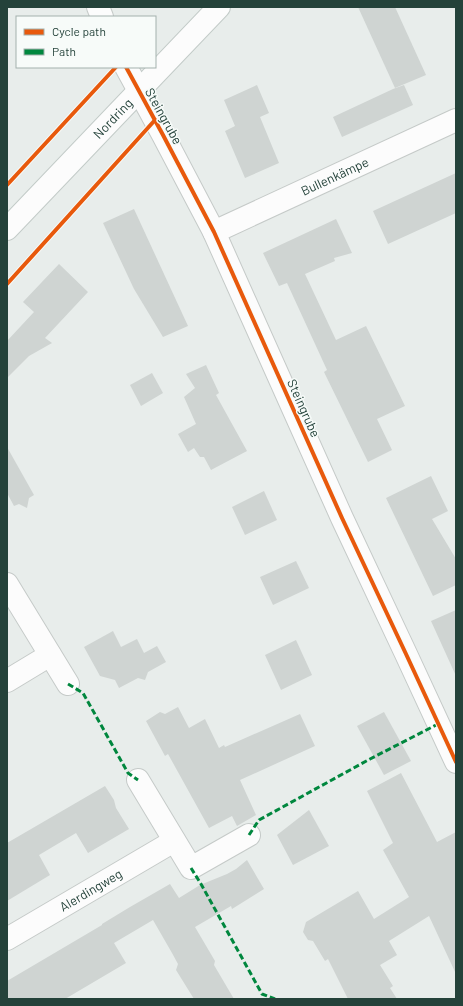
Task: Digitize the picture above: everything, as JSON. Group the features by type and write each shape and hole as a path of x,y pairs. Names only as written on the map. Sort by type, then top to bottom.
{"street":[{"name":"Nordring","path":"7,229 138,90 219,7"},
{"name":"Steingrube","path":"127,68 214,232 342,518 456,762"},
{"name":"Bullenkämpe","path":"214,232 456,120"},
{"path":"7,584 68,684"},
{"path":"7,681 50,655"},
{"path":"138,780 191,868 249,835"},
{"name":"Alerdingweg","path":"7,939 174,841"}],"building":[{"path":"358,7 395,7 426,75 395,88"},
{"path":"257,85 269,113 260,117 279,163 245,178 225,131 235,126 224,100"},
{"path":"404,85 413,105 342,137 333,117"},
{"path":"456,173 456,213 388,244 373,211"},
{"path":"134,209 188,326 163,337 134,289 103,223"},
{"path":"336,219 352,253 334,258 335,261 305,274 336,340 366,326 405,406 377,419 392,450 368,462 324,372 327,370 287,283 279,286 263,253"},
{"path":"59,264 88,292 45,338 52,343 29,356 7,378 7,341 34,312 23,302"},
{"path":"206,365 219,393 216,395 247,451 211,470 204,457 200,457 194,448 188,452 178,434 196,424 184,397 195,388 186,374"},
{"path":"152,373 163,393 141,406 130,385"},
{"path":"7,447 34,495 29,498 27,508 19,504 14,506 7,493"},
{"path":"431,476 448,511 432,519 456,559 456,585 433,596 386,498"},
{"path":"264,491 277,520 245,535 232,507"},
{"path":"296,561 309,588 273,605 260,577"},
{"path":"456,610 456,676 431,621"},
{"path":"113,631 121,647 137,639 144,653 157,646 166,662 148,672 145,680 138,678 119,688 115,680 100,676 84,647"},
{"path":"296,640 312,675 281,690 265,655"},
{"path":"178,707 189,728 205,719 219,748 224,745 225,747 300,714 315,746 240,780 256,815 237,826 232,816 209,828 168,754 165,756 146,721 160,712 165,714"},
{"path":"384,712 411,761 384,775 357,726"},
{"path":"401,773 437,842 456,832 456,974 429,916 389,941 397,955 380,965 393,986 390,988 397,999 348,999 328,959 325,961 313,941 308,940 303,932 306,922 358,891 374,919 409,897 383,850 393,843 367,791"},
{"path":"105,786 129,829 88,853 76,833 39,855 50,875 7,901 7,843"},
{"path":"309,810 329,846 293,865 277,835"},
{"path":"247,860 264,889 232,909 231,906 195,927 215,961 214,965 234,999 194,999 176,970 178,964 153,920 114,943 126,963 65,999 7,999 7,981 130,907 170,884 179,898 200,885 236,869"}],"marked path":[{"path":"68,684 83,693 128,773 138,780"},
{"path":"249,835 259,820 370,759 438,724"},
{"path":"191,868 262,994 275,999"}],"cycle path":[{"path":"7,185 115,68"},
{"path":"127,68 214,232 342,518 456,762"},
{"path":"7,284 155,120"}]}
